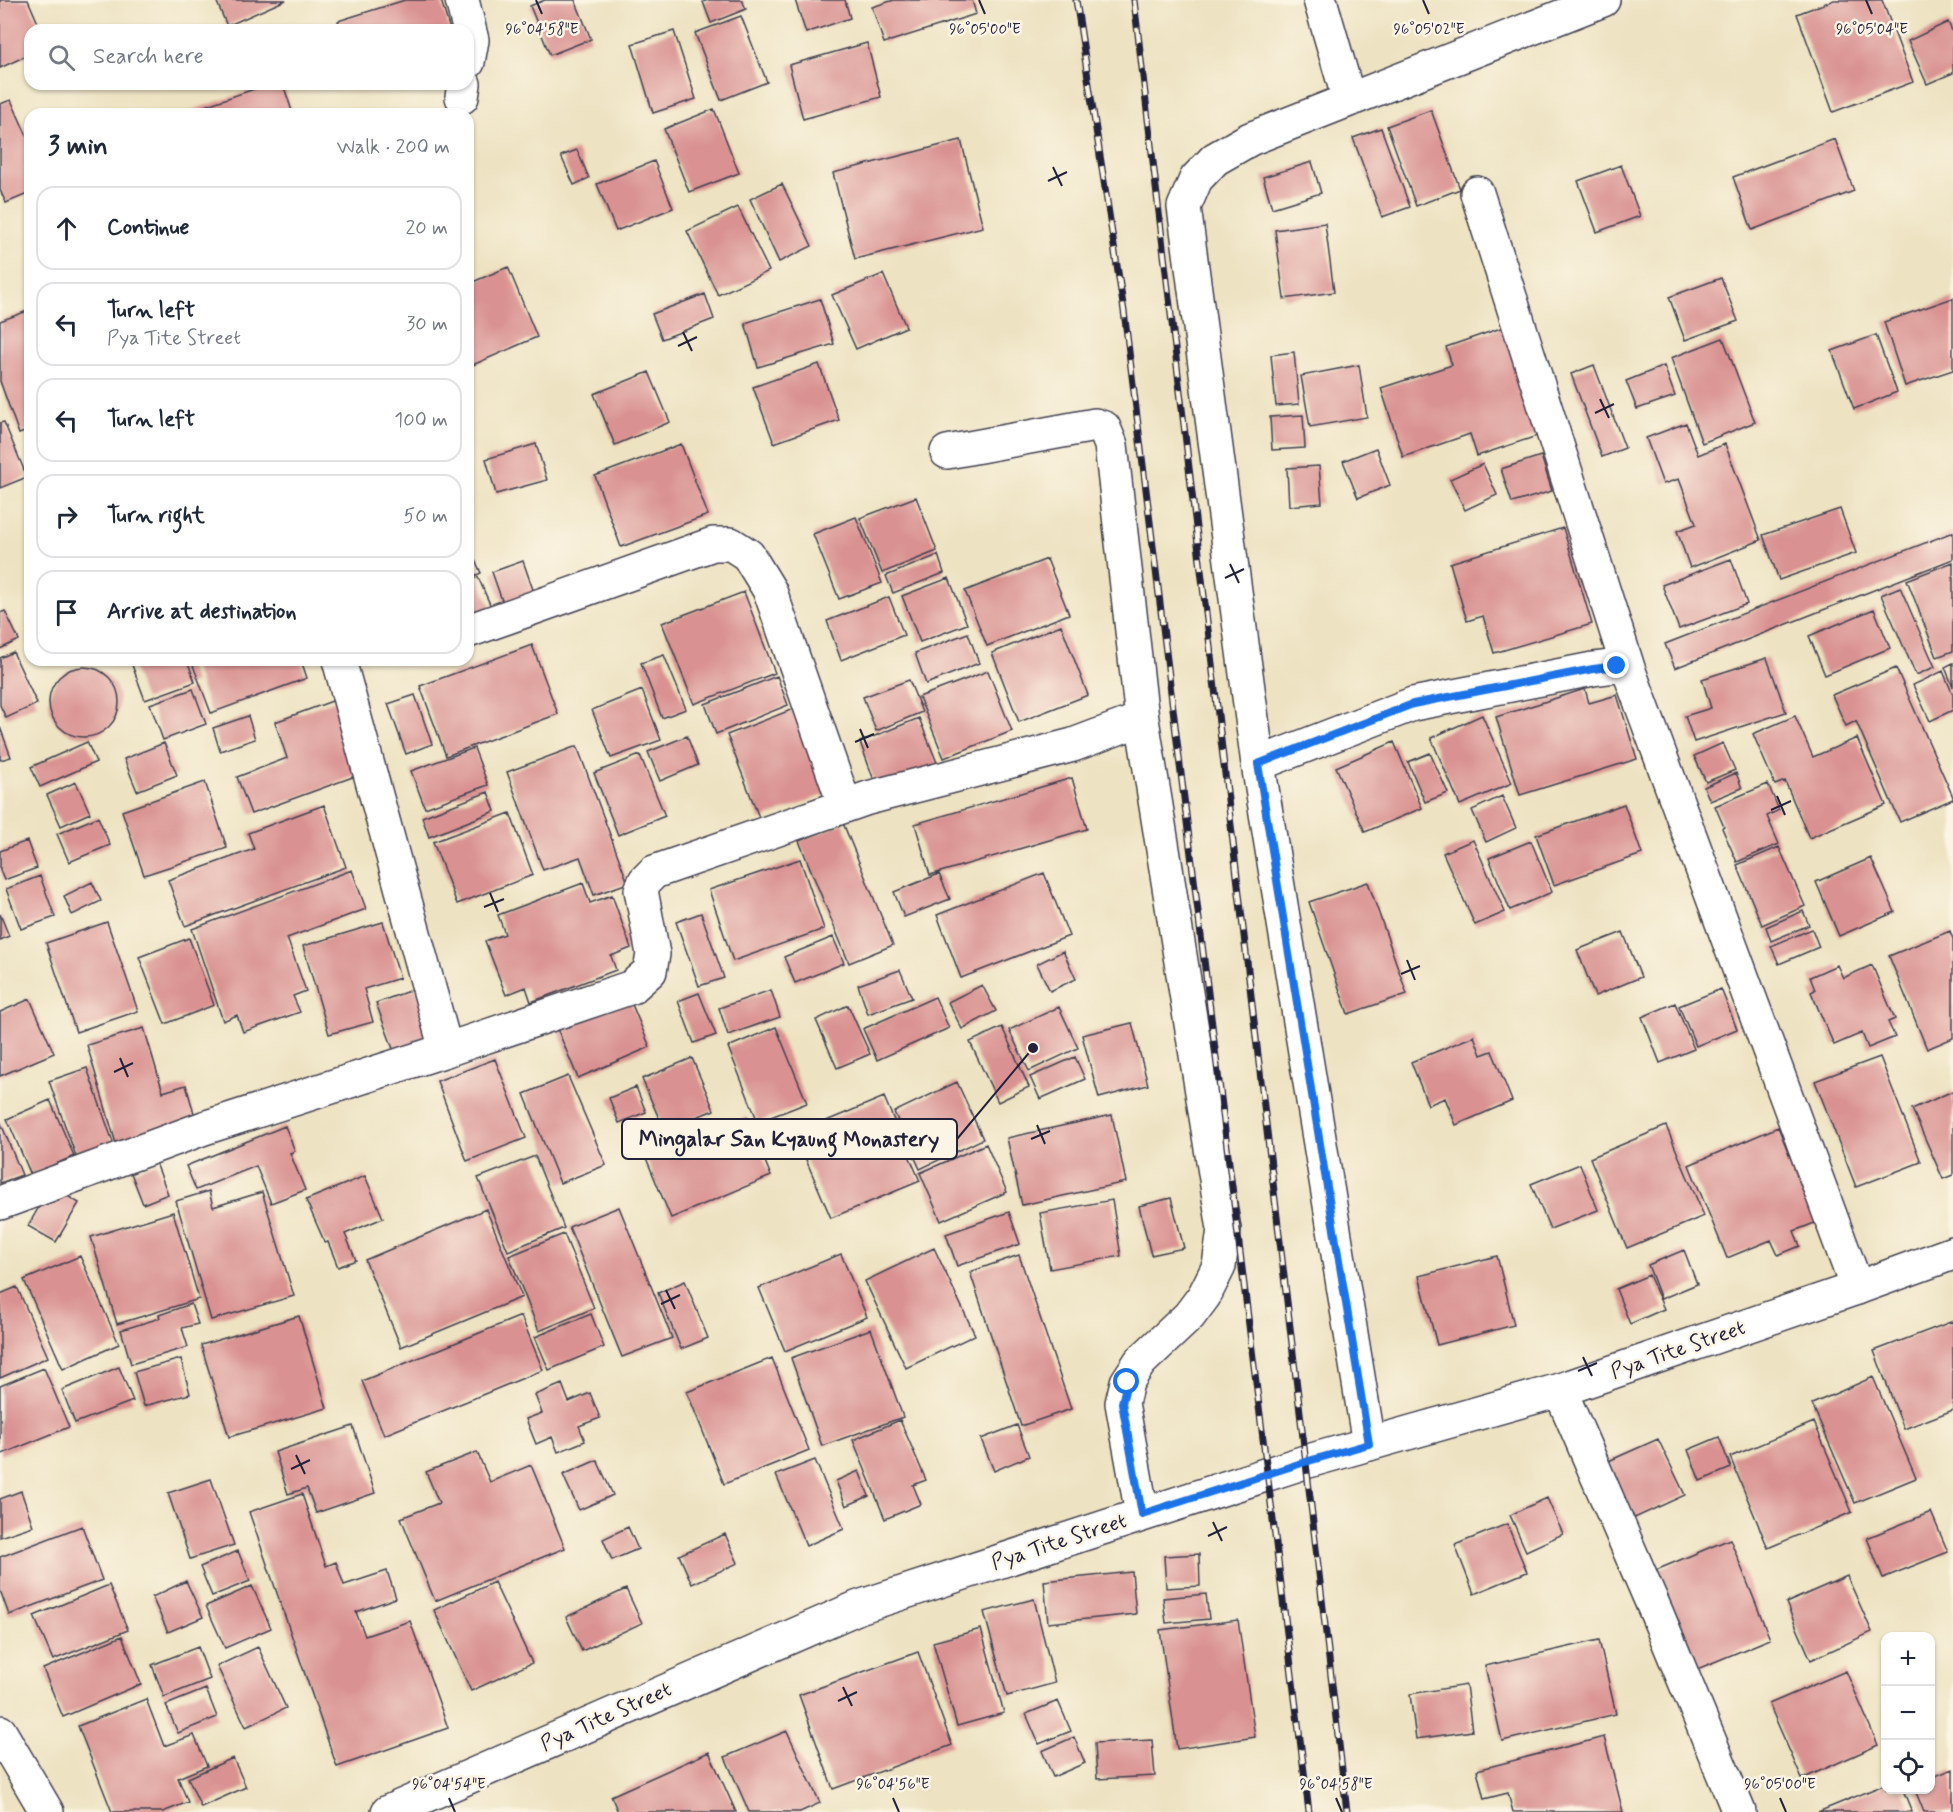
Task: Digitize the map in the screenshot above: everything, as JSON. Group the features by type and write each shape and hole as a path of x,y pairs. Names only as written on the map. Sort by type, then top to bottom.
{"street":[{"path":"462,0 468,24"},
{"path":"1320,0 1349,100"},
{"path":"1369,1444 1258,764 1184,207 1196,179 1215,159 1250,139 1603,0"},
{"path":"1477,193 1629,671 1857,1288"},
{"path":"947,452 1095,424 1104,428 1111,445 1142,718 1224,1229 1219,1266 1204,1296 1189,1316 1140,1362 1127,1382 1122,1403 1142,1514"},
{"path":"474,629 713,544 731,544 748,555 770,591 845,806"},
{"path":"341,666 446,1050"},
{"path":"1258,764 1413,704 1593,669 1617,666 1629,671"},
{"path":"0,1203 204,1128 632,987 650,971 653,954 641,890 645,881 654,872 868,798 1073,745 1142,718"},
{"name":"Pya Tite Street","path":"388,1812 859,1607 1305,1462 1560,1390 1953,1253"},
{"path":"1560,1390 1653,1603 1739,1812"},
{"path":"0,1732 47,1812"}],"building":[{"path":"0,0 28,0 38,24 24,24 24,57 0,68"},
{"path":"216,0 286,0 232,24 226,24"},
{"path":"405,0 441,0 448,24 339,24 338,21"},
{"path":"545,0 575,0 591,39 550,55 530,6"},
{"path":"742,0 746,9 711,23 703,2"},
{"path":"795,0 845,0 850,18 806,33"},
{"path":"894,0 972,0 976,14 884,43 872,7"},
{"path":"1834,0 1882,0 1913,82 1833,112 1797,14"},
{"path":"741,16 767,82 721,100 695,33"},
{"path":"1948,22 1953,33 1953,73 1927,84 1908,41"},
{"path":"674,31 696,99 653,113 632,44"},
{"path":"867,43 881,97 803,119 789,65"},
{"path":"251,90 285,90 291,108 199,108"},
{"path":"11,100 24,129 24,196 6,203 0,190 0,104"},
{"path":"714,109 739,173 689,192 664,129"},
{"path":"1431,110 1460,189 1416,206 1387,126"},
{"path":"1381,128 1410,207 1382,217 1353,138"},
{"path":"1835,139 1854,191 1752,230 1733,177"},
{"path":"961,140 983,227 855,259 833,173"},
{"path":"577,150 589,178 574,185 561,156"},
{"path":"654,161 673,208 616,231 597,184"},
{"path":"1312,162 1321,193 1272,208 1263,177"},
{"path":"1621,165 1640,216 1597,232 1578,181"},
{"path":"782,184 812,246 779,262 750,199"},
{"path":"738,207 769,271 718,295 687,231"},
{"path":"1325,223 1334,292 1284,299 1275,230"},
{"path":"508,267 537,337 474,364 474,281"},
{"path":"883,274 906,327 856,349 832,295"},
{"path":"1721,278 1738,321 1685,340 1669,297"},
{"path":"705,294 714,319 662,339 652,314"},
{"path":"1953,298 1953,370 1905,386 1884,322"},
{"path":"820,299 834,344 758,367 745,323"},
{"path":"24,312 24,432 19,434 0,381 0,321"},
{"path":"1504,327 1540,435 1477,456 1470,434 1403,457 1381,388 1452,365 1446,347"},
{"path":"1876,335 1897,392 1854,409 1832,351"},
{"path":"1723,338 1755,422 1702,443 1671,358"},
{"path":"1294,352 1299,404 1276,406 1271,355"},
{"path":"819,364 839,420 774,443 753,387"},
{"path":"1359,365 1367,417 1310,427 1301,376"},
{"path":"1594,365 1625,448 1602,457 1571,374"},
{"path":"1664,366 1675,396 1637,409 1626,381"},
{"path":"649,372 670,422 615,445 594,394"},
{"path":"1303,415 1305,448 1272,450 1270,417"},
{"path":"4,422 24,470 24,478 0,488 0,423"},
{"path":"1686,423 1698,455 1725,444 1761,540 1690,568 1677,531 1696,524 1679,479 1663,484 1646,438"},
{"path":"536,444 547,480 496,494 486,459"},
{"path":"681,444 708,515 621,547 595,476"},
{"path":"1376,448 1390,485 1358,498 1343,461"},
{"path":"1541,456 1552,491 1512,503 1501,469"},
{"path":"1483,464 1497,495 1465,510 1450,479"},
{"path":"1319,466 1322,503 1289,506 1287,468"},
{"path":"916,497 937,551 882,573 860,518"},
{"path":"1840,509 1856,553 1779,580 1763,535"},
{"path":"856,517 882,583 839,599 813,534"},
{"path":"1563,528 1592,624 1494,653 1483,616 1467,621 1450,563"},
{"path":"1953,532 1953,559 1675,668 1665,644"},
{"path":"938,555 944,573 893,593 886,576"},
{"path":"474,558 481,573 474,576"},
{"path":"1047,559 1069,614 987,646 965,591"},
{"path":"1731,559 1747,604 1679,629 1662,585"},
{"path":"523,561 537,601 506,612 492,572"},
{"path":"1953,562 1953,651 1937,657 1907,580"},
{"path":"478,577 492,609 474,617 474,579"},
{"path":"949,578 967,624 920,642 902,596"},
{"path":"1900,587 1935,667 1916,675 1881,595"},
{"path":"744,592 775,673 694,704 662,623"},
{"path":"889,597 904,635 841,660 827,621"},
{"path":"1874,609 1890,648 1825,675 1809,636"},
{"path":"5,611 19,640 0,649 0,613"},
{"path":"1061,625 1088,695 1019,722 992,653"},
{"path":"968,633 979,663 926,684 915,653"},
{"path":"532,645 558,714 446,756 420,686"},
{"path":"13,652 37,704 6,718 0,705 0,658"},
{"path":"664,655 686,709 662,718 641,663"},
{"path":"1767,658 1786,712 1694,742 1685,716 1711,708 1702,679"},
{"path":"1953,663 1953,687 1945,667"},
{"path":"132,666 189,666 195,682 145,700"},
{"path":"193,666 303,666 307,678 211,713"},
{"path":"84,667 103,673 113,683 119,702 113,721 103,731 84,737 65,731 55,721 49,702 55,683 65,673"},
{"path":"1896,668 1953,797 1953,799 1900,822 1856,721 1846,726 1832,695"},
{"path":"988,671 1012,731 944,758 919,697"},
{"path":"1943,671 1953,695 1953,710 1930,721 1913,685"},
{"path":"777,676 788,705 716,734 705,704"},
{"path":"909,680 922,712 876,731 863,697"},
{"path":"193,689 206,724 163,740 150,704"},
{"path":"1585,689 1589,703 1617,695 1637,759 1520,795 1496,717"},
{"path":"642,690 661,740 611,758 592,710"},
{"path":"415,695 432,744 406,754 388,704"},
{"path":"335,700 361,774 251,814 237,777 287,758 275,722"},
{"path":"801,706 834,791 760,820 727,735"},
{"path":"1482,715 1512,783 1460,805 1431,738"},
{"path":"248,716 255,739 220,751 213,728"},
{"path":"1795,716 1813,757 1857,738 1886,805 1809,838 1785,781 1775,785 1753,734"},
{"path":"919,718 940,770 879,794 860,742"},
{"path":"0,727 11,757 0,760"},
{"path":"687,736 698,765 660,781 648,752"},
{"path":"87,742 96,762 40,787 31,767"},
{"path":"1394,742 1422,808 1365,832 1336,767"},
{"path":"164,743 177,775 137,791 124,759"},
{"path":"1723,743 1735,770 1706,782 1694,756"},
{"path":"577,746 628,883 594,895 580,857 543,870 507,772"},
{"path":"474,748 488,785 425,808 411,771"},
{"path":"1430,753 1448,793 1425,802 1408,762"},
{"path":"640,755 665,816 618,835 594,773"},
{"path":"1736,773 1742,788 1710,801 1704,787"},
{"path":"1072,778 1087,829 930,875 915,824"},
{"path":"76,782 90,813 61,826 47,795"},
{"path":"205,782 227,848 144,875 122,811"},
{"path":"1768,784 1779,810 1767,816 1779,844 1737,862 1715,806"},
{"path":"488,792 495,811 429,837 422,817"},
{"path":"1502,796 1516,828 1486,842 1472,810"},
{"path":"1624,804 1642,854 1554,885 1536,835"},
{"path":"324,805 346,867 185,926 168,880 254,849 248,833"},
{"path":"510,813 533,875 457,904 433,842"},
{"path":"98,817 110,845 69,862 57,834"},
{"path":"843,823 893,945 849,963 799,841"},
{"path":"1473,840 1505,912 1475,925 1443,853"},
{"path":"27,841 37,868 4,880 0,870 0,851"},
{"path":"1531,841 1552,892 1510,910 1489,858"},
{"path":"1779,847 1805,906 1762,925 1737,865"},
{"path":"1871,858 1895,912 1839,936 1816,882"},
{"path":"800,859 824,929 733,961 709,890"},
{"path":"352,870 366,909 287,938 306,991 293,996 300,1012 243,1032 237,1015 223,1021 192,929"},
{"path":"1044,873 1069,936 961,978 937,915"},
{"path":"939,874 950,899 904,917 894,892"},
{"path":"40,876 55,917 21,929 6,889"},
{"path":"92,882 101,901 72,915 64,896"},
{"path":"1368,882 1407,994 1348,1014 1309,902"},
{"path":"583,883 590,903 612,895 631,948 611,956 616,970 531,1002 526,987 506,995 485,941 505,934 498,915"},
{"path":"1803,911 1809,925 1771,941 1766,927"},
{"path":"701,913 724,978 699,986 676,922"},
{"path":"0,914 9,936 0,940"},
{"path":"107,922 138,1011 76,1032 46,943"},
{"path":"383,922 400,978 364,989 373,1022 329,1034 303,946"},
{"path":"1812,929 1819,947 1779,964 1771,946"},
{"path":"1950,931 1953,939 1953,1038 1927,1049 1889,956"},
{"path":"1623,932 1641,977 1595,996 1577,950"},
{"path":"833,937 844,963 795,983 784,957"},
{"path":"189,938 214,1005 165,1024 139,957"},
{"path":"1063,951 1076,979 1050,991 1037,964"},
{"path":"1837,965 1843,978 1872,965 1895,1019 1888,1022 1895,1037 1868,1048 1862,1033 1834,1045 1811,992 1815,990 1810,977"},
{"path":"900,970 912,998 868,1014 858,985"},
{"path":"982,985 996,1011 962,1029 948,1002"},
{"path":"417,988 436,1038 395,1054 376,1003"},
{"path":"1721,989 1737,1029 1696,1046 1679,1006"},
{"path":"771,990 780,1017 728,1035 719,1008"},
{"path":"699,993 716,1035 694,1043 678,1001"},
{"path":"628,995 650,1047 578,1078 556,1026"},
{"path":"935,997 949,1028 877,1060 863,1029"},
{"path":"30,999 54,1053 0,1076 0,1012"},
{"path":"1675,1003 1694,1049 1660,1063 1642,1017"},
{"path":"848,1005 870,1054 837,1068 816,1020"},
{"path":"1059,1007 1078,1048 1029,1071 1009,1030"},
{"path":"1132,1023 1148,1085 1099,1098 1082,1035"},
{"path":"776,1027 807,1103 758,1122 728,1047"},
{"path":"1002,1027 1029,1087 998,1102 970,1042"},
{"path":"144,1028 163,1092 186,1085 197,1124 117,1147 87,1045"},
{"path":"1474,1036 1481,1055 1492,1051 1512,1101 1456,1125 1445,1098 1428,1105 1411,1062"},
{"path":"1075,1057 1085,1079 1040,1099 1030,1077"},
{"path":"1880,1057 1921,1162 1856,1187 1815,1081"},
{"path":"692,1058 714,1110 664,1130 642,1079"},
{"path":"495,1059 526,1138 467,1161 437,1081"},
{"path":"87,1068 114,1145 77,1159 49,1081"},
{"path":"568,1076 606,1165 560,1183 524,1094"},
{"path":"957,1082 983,1139 920,1169 894,1112"},
{"path":"636,1087 646,1112 619,1123 609,1098"},
{"path":"1953,1091 1953,1175 1943,1179 1912,1109"},
{"path":"884,1097 920,1181 831,1218 795,1134"},
{"path":"50,1100 74,1156 31,1175 7,1119"},
{"path":"1112,1115 1126,1182 1022,1205 1007,1138"},
{"path":"747,1117 771,1176 671,1218 646,1158"},
{"path":"0,1121 22,1175 0,1183"},
{"path":"285,1126 295,1151 290,1153 305,1190 271,1203 256,1166 196,1190 186,1166"},
{"path":"1666,1126 1704,1216 1627,1248 1590,1158"},
{"path":"1778,1127 1817,1222 1794,1231 1800,1246 1778,1255 1771,1240 1727,1258 1689,1165"},
{"path":"986,1144 1007,1192 941,1221 920,1173"},
{"path":"535,1156 564,1228 508,1251 478,1178"},
{"path":"156,1163 168,1194 143,1204 131,1173"},
{"path":"1580,1164 1598,1210 1550,1229 1531,1184"},
{"path":"365,1176 383,1218 345,1234 356,1260 338,1267 306,1200"},
{"path":"51,1186 79,1203 56,1242 28,1226"},
{"path":"209,1191 213,1207 262,1192 294,1296 211,1320 176,1201"},
{"path":"1171,1198 1184,1248 1151,1255 1139,1206"},
{"path":"1112,1200 1121,1256 1050,1269 1040,1213"},
{"path":"619,1207 672,1338 622,1357 569,1227"},
{"path":"486,1209 522,1297 401,1347 365,1260"},
{"path":"173,1212 199,1299 117,1324 91,1237"},
{"path":"1009,1212 1020,1244 957,1266 946,1234"},
{"path":"564,1234 594,1308 539,1331 509,1256"},
{"path":"934,1248 975,1335 906,1368 865,1281"},
{"path":"1684,1250 1697,1284 1661,1299 1648,1265"},
{"path":"841,1254 867,1317 785,1351 759,1288"},
{"path":"1019,1255 1071,1409 1021,1426 970,1272"},
{"path":"80,1256 119,1344 63,1369 24,1280"},
{"path":"1497,1256 1514,1325 1437,1345 1419,1276"},
{"path":"1649,1275 1664,1309 1630,1324 1616,1289"},
{"path":"685,1281 708,1338 681,1349 658,1293"},
{"path":"17,1287 48,1357 0,1378 0,1294"},
{"path":"191,1304 198,1324 182,1328 188,1347 131,1364 121,1330 160,1318 159,1315"},
{"path":"591,1314 604,1347 549,1370 535,1337"},
{"path":"299,1316 327,1408 229,1437 201,1345"},
{"path":"521,1316 543,1370 384,1435 362,1381"},
{"path":"1953,1321 1953,1410 1904,1429 1874,1351"},
{"path":"871,1329 903,1417 822,1446 791,1358"},
{"path":"772,1358 809,1450 724,1484 687,1392"},
{"path":"181,1359 190,1394 144,1406 134,1372"},
{"path":"119,1367 133,1401 75,1423 62,1390"},
{"path":"44,1368 69,1427 0,1455 0,1386"},
{"path":"1873,1377 1916,1478 1855,1503 1812,1404"},
{"path":"562,1384 569,1402 590,1393 600,1418 579,1426 585,1441 558,1452 552,1437 536,1444 526,1419 542,1413 535,1395"},
{"path":"900,1420 926,1480 913,1485 921,1504 885,1519 853,1440"},
{"path":"1814,1422 1852,1512 1768,1548 1730,1457"},
{"path":"1017,1425 1029,1456 994,1471 981,1439"},
{"path":"353,1426 375,1493 316,1513 307,1488 288,1494 275,1452"},
{"path":"1719,1437 1731,1468 1700,1481 1688,1450"},
{"path":"1658,1439 1685,1495 1628,1521 1602,1464"},
{"path":"477,1452 490,1482 531,1465 565,1548 435,1601 401,1518 439,1503 426,1472"},
{"path":"597,1460 613,1495 579,1510 563,1475"},
{"path":"815,1460 844,1529 806,1546 776,1475"},
{"path":"859,1471 869,1496 846,1506 836,1481"},
{"path":"211,1479 234,1545 190,1559 168,1493"},
{"path":"21,1491 33,1526 0,1537 0,1499"},
{"path":"302,1494 326,1566 336,1562 344,1585 387,1571 396,1598 356,1612 365,1636 410,1621 448,1728 337,1767 249,1512"},
{"path":"1547,1498 1563,1534 1526,1551 1510,1515"},
{"path":"1931,1512 1948,1552 1883,1578 1867,1538"},
{"path":"1507,1524 1527,1572 1474,1594 1455,1545"},
{"path":"82,1526 102,1580 9,1615 0,1590 0,1557"},
{"path":"628,1527 638,1549 612,1560 603,1539"},
{"path":"725,1534 738,1563 692,1584 679,1555"},
{"path":"1730,1539 1770,1639 1690,1672 1649,1573"},
{"path":"238,1551 250,1581 212,1596 200,1567"},
{"path":"1199,1554 1200,1586 1166,1588 1164,1556"},
{"path":"1132,1572 1136,1614 1048,1623 1044,1581"},
{"path":"1847,1576 1872,1632 1811,1660 1786,1603"},
{"path":"186,1581 203,1617 168,1632 152,1597"},
{"path":"494,1582 532,1663 471,1691 434,1610"},
{"path":"109,1585 128,1630 53,1660 34,1616"},
{"path":"252,1586 271,1628 225,1648 206,1606"},
{"path":"626,1589 642,1623 582,1651 566,1617"},
{"path":"1206,1594 1209,1619 1166,1623 1163,1598"},
{"path":"1034,1599 1055,1683 1007,1696 984,1612"},
{"path":"1238,1620 1255,1737 1177,1749 1160,1630"},
{"path":"981,1629 1004,1713 957,1726 933,1642"},
{"path":"122,1636 141,1684 63,1717 43,1669"},
{"path":"1599,1640 1616,1714 1502,1741 1485,1666"},
{"path":"198,1647 210,1679 164,1697 152,1665"},
{"path":"258,1647 286,1708 246,1727 217,1666"},
{"path":"918,1652 952,1745 833,1789 799,1695"},
{"path":"1846,1671 1878,1745 1802,1779 1769,1704"},
{"path":"1466,1685 1472,1731 1416,1739 1410,1694"},
{"path":"206,1689 217,1717 178,1733 166,1705"},
{"path":"146,1699 164,1746 194,1735 207,1766 178,1778 188,1802 163,1812 112,1812 78,1726"},
{"path":"1058,1701 1071,1731 1039,1744 1026,1714"},
{"path":"787,1731 820,1803 800,1812 749,1812 725,1757"},
{"path":"1074,1737 1085,1763 1053,1777 1042,1751"},
{"path":"1604,1737 1623,1812 1513,1812 1508,1793 1484,1799 1477,1770"},
{"path":"1152,1740 1155,1776 1097,1779 1095,1743"},
{"path":"709,1752 736,1812 618,1812 611,1796"},
{"path":"233,1758 246,1787 201,1807 188,1778"},
{"path":"1953,1769 1953,1812 1924,1812 1917,1794 1935,1794 1935,1776"},
{"path":"1881,1786 1881,1794 1905,1794 1912,1812 1818,1812"}],"railway":[{"path":"1076,0 1124,311 1309,1812"},
{"path":"1134,0 1347,1812"}],"place":[{"name":"Mingalar San Kyaung Monastery","path":"1033,1048"}],"route":[{"path":"1127,1382 1122,1403 1142,1514 1369,1444 1258,764 1413,704 1617,666"}]}
